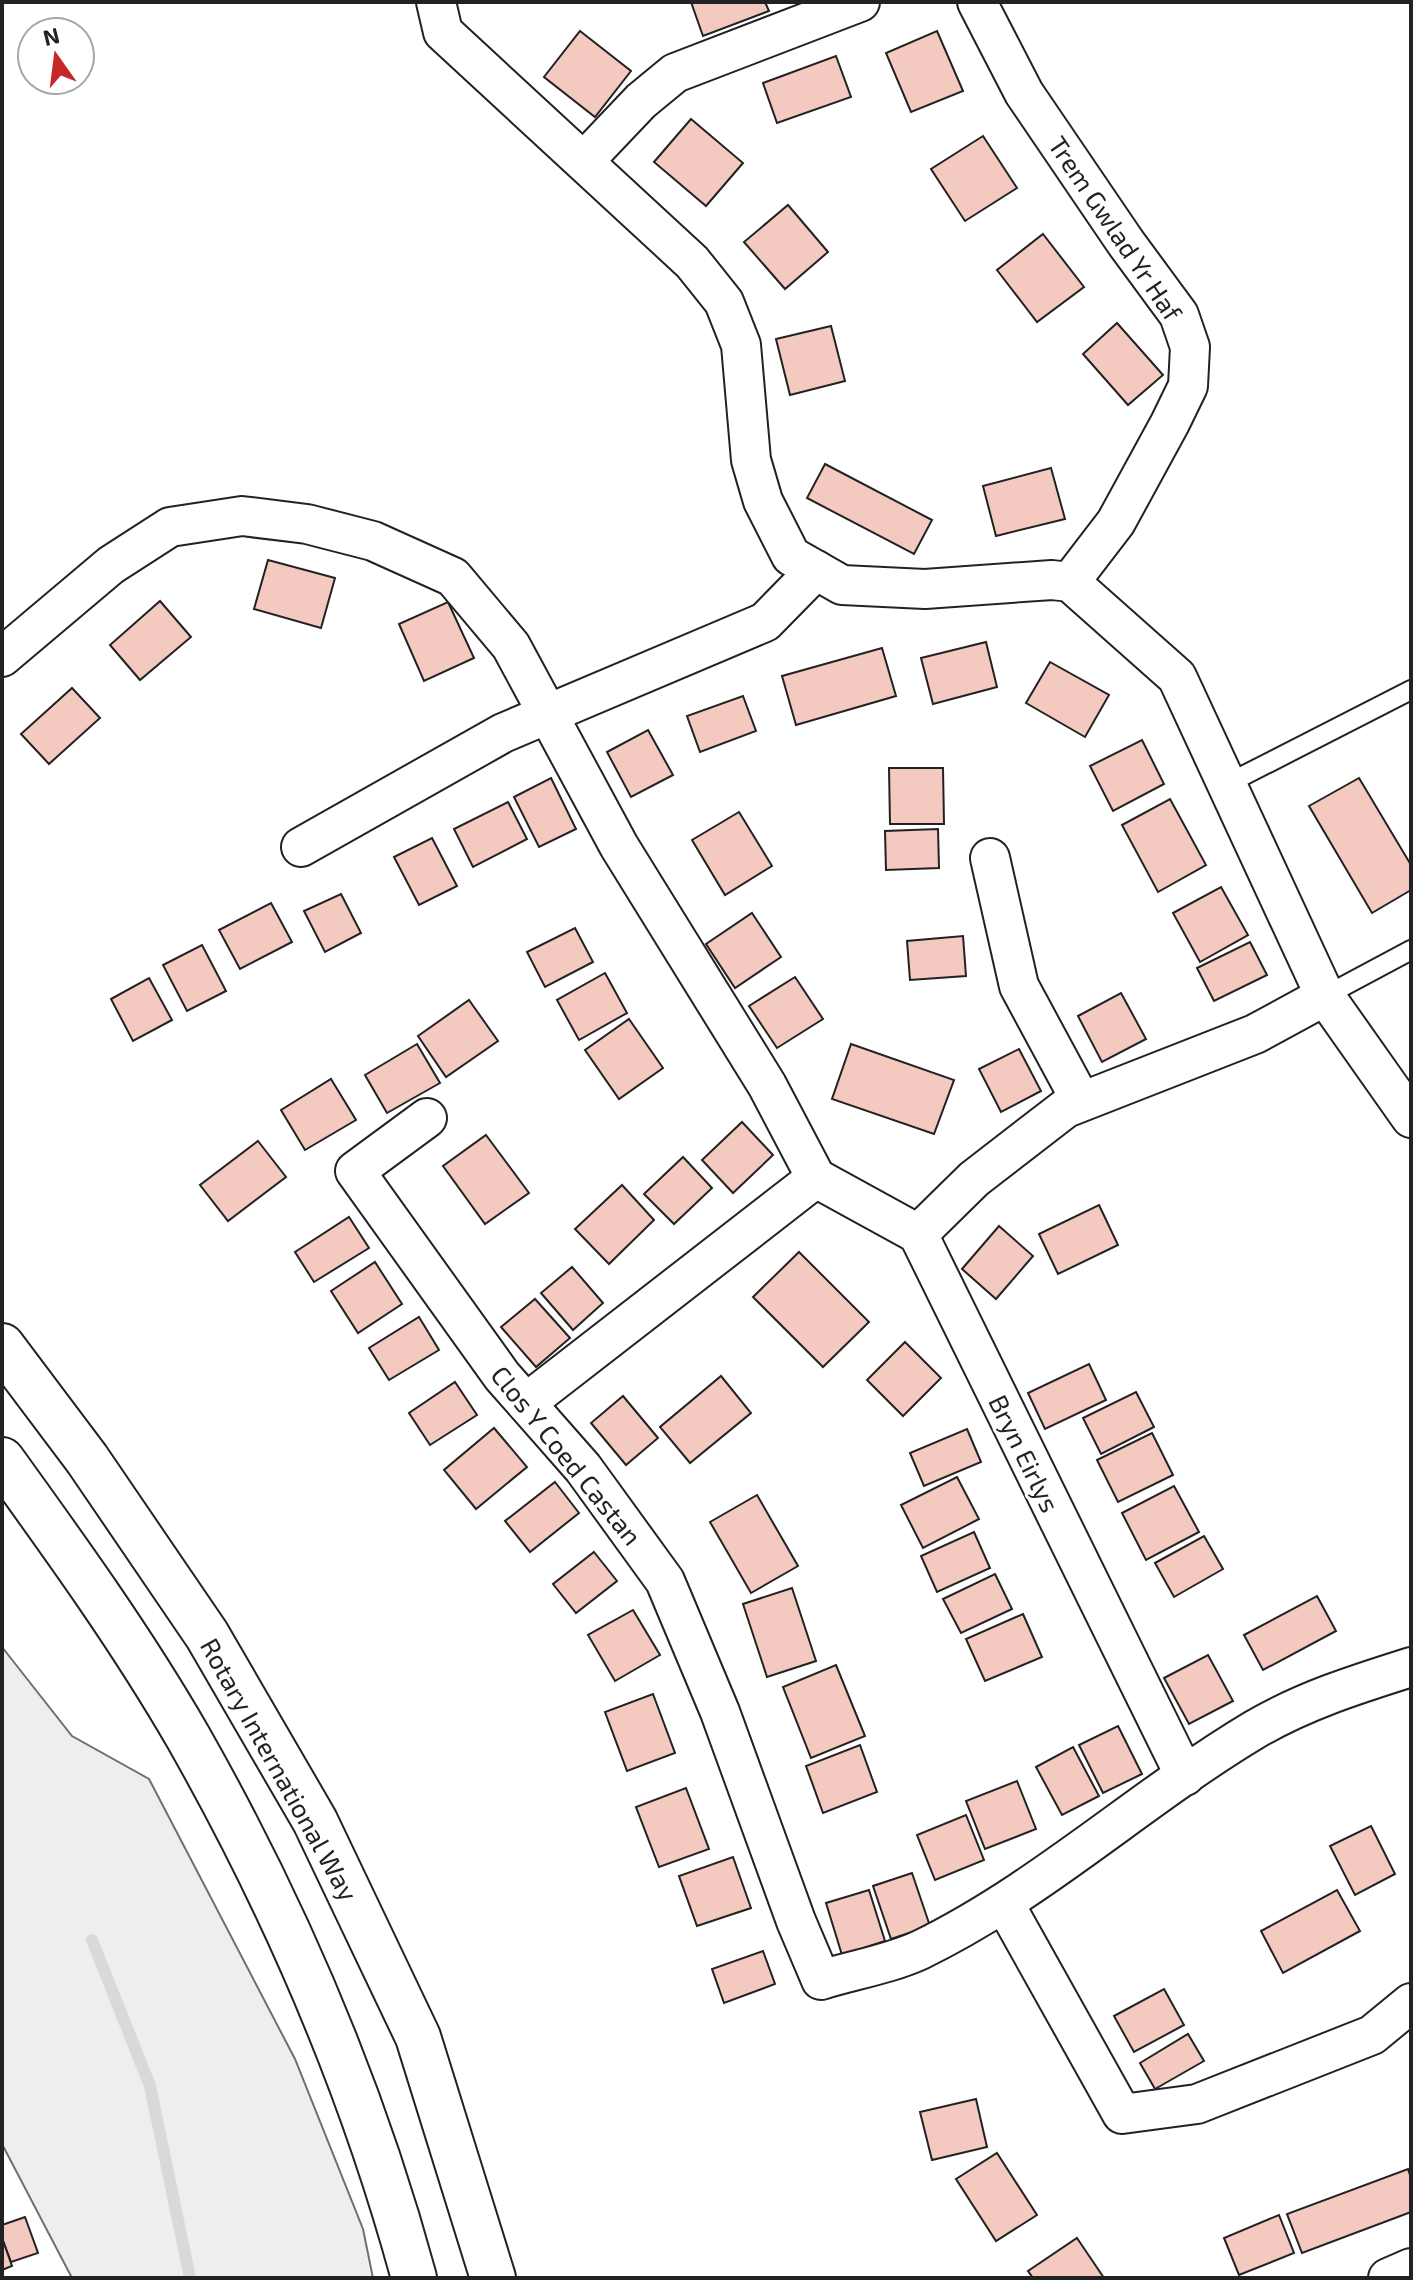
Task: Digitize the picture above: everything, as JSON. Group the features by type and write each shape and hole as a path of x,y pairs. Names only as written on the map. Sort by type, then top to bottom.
{"main road":[{"name":"Rotary International Way","path":"2,1346 87,1459 207,1635 315,1821 418,2037 493,2278"},
{"path":"2,1460 91,1582 179,1724 271,1896 336,2043 395,2209 414,2278"}],"street":[{"path":"436,2 443,32 692,262 724,302 741,345 751,460 763,501 791,556 842,585 925,589 1052,580 1070,582 1177,677 1325,996 1411,1118"},
{"path":"584,161 641,101 675,73 860,2"},
{"name":"Trem Gwlad Yr Haf","path":"977,2 1024,93 1179,315 1190,347 1188,386 1170,423 1116,522 1070,582"},
{"path":"2,657 111,565 170,527 242,516 307,524 373,541 453,577 511,646 619,846 767,1085 816,1178 918,1234 974,1179 1066,1108 1255,1034 1325,996"},
{"path":"301,847 503,733 765,622 816,570"},
{"path":"990,858 1019,986 1081,1101"},
{"name":"Clos Y Coed Castan","path":"427,1118 355,1171 502,1376 583,1468 665,1581 720,1712 796,1921 821,1980 917,1951 1004,1903"},
{"path":"526,1403 816,1178"},
{"name":"Bryn Eirlys","path":"918,1234 1185,1776"},
{"path":"1411,1667 1337,1690 1256,1729 1004,1903 1122,2114 1197,2104 1372,2035 1411,2003"},
{"path":"1388,2278 1411,2268"}],"lane":[{"path":"1227,784 1411,690"},
{"path":"1325,996 1411,950"}],"shaded area":[{"path":"2,1647 72,1736 149,1779 295,2059 363,2229 373,2278 72,2278 2,2144"}],"building":[{"path":"691,2 765,2 769,11 703,36"},
{"path":"580,31 631,71 595,117 544,77"},
{"path":"937,31 963,91 911,112 886,53"},
{"path":"836,56 851,97 777,123 763,83"},
{"path":"691,119 743,163 706,206 654,162"},
{"path":"983,136 1017,188 965,221 931,169"},
{"path":"788,205 828,252 785,289 744,242"},
{"path":"1043,234 1084,287 1037,322 997,270"},
{"path":"1117,323 1163,375 1128,405 1083,354"},
{"path":"831,326 845,381 790,395 776,339"},
{"path":"825,464 932,520 914,554 807,498"},
{"path":"1051,468 1065,519 996,536 983,486"},
{"path":"268,560 335,578 321,628 254,609"},
{"path":"160,601 191,637 140,680 110,645"},
{"path":"448,602 474,658 424,681 399,624"},
{"path":"986,642 997,687 933,704 921,658"},
{"path":"882,648 896,696 796,725 782,676"},
{"path":"1050,662 1109,695 1085,737 1026,703"},
{"path":"72,688 100,718 49,764 21,734"},
{"path":"743,696 756,731 700,752 687,716"},
{"path":"648,730 673,775 631,797 607,752"},
{"path":"1142,740 1164,784 1113,811 1090,766"},
{"path":"889,768 943,768 944,824 890,824"},
{"path":"551,778 576,829 539,847 514,797"},
{"path":"1359,778 1411,865 1411,890 1372,913 1309,806"},
{"path":"1170,799 1206,865 1158,892 1122,825"},
{"path":"508,802 527,839 473,867 454,829"},
{"path":"739,812 772,866 725,895 692,840"},
{"path":"938,829 939,868 886,870 885,831"},
{"path":"432,838 457,886 419,905 394,857"},
{"path":"1221,887 1248,935 1200,962 1173,913"},
{"path":"341,894 361,933 325,952 304,911"},
{"path":"271,903 292,942 240,969 219,930"},
{"path":"752,913 781,957 735,988 706,944"},
{"path":"575,928 593,962 545,987 527,952"},
{"path":"963,936 966,976 910,980 907,941"},
{"path":"1250,942 1267,975 1214,1001 1197,968"},
{"path":"202,945 226,991 187,1011 163,965"},
{"path":"605,973 627,1013 579,1040 557,1000"},
{"path":"795,977 823,1019 777,1048 749,1006"},
{"path":"149,978 172,1020 133,1041 111,999"},
{"path":"1121,993 1146,1039 1102,1062 1078,1016"},
{"path":"469,1000 498,1041 446,1077 418,1036"},
{"path":"629,1019 663,1068 619,1099 585,1050"},
{"path":"417,1044 440,1083 387,1113 365,1075"},
{"path":"851,1044 954,1080 934,1134 832,1099"},
{"path":"1019,1049 1041,1091 1001,1112 979,1069"},
{"path":"331,1079 356,1120 305,1150 281,1110"},
{"path":"742,1122 773,1155 733,1193 702,1160"},
{"path":"486,1135 529,1193 485,1224 443,1166"},
{"path":"258,1141 286,1177 228,1221 200,1185"},
{"path":"683,1157 712,1188 674,1224 644,1194"},
{"path":"622,1185 654,1220 609,1264 575,1229"},
{"path":"1099,1205 1118,1245 1058,1274 1039,1234"},
{"path":"349,1217 369,1248 314,1282 295,1252"},
{"path":"999,1226 1033,1256 996,1299 962,1269"},
{"path":"799,1252 869,1322 823,1367 753,1297"},
{"path":"375,1262 402,1304 358,1333 331,1291"},
{"path":"572,1267 603,1303 573,1330 541,1293"},
{"path":"535,1299 570,1338 536,1367 501,1327"},
{"path":"419,1317 439,1350 389,1380 369,1348"},
{"path":"905,1342 941,1378 903,1416 867,1380"},
{"path":"1089,1364 1106,1400 1045,1429 1028,1393"},
{"path":"721,1376 751,1413 690,1463 660,1427"},
{"path":"455,1382 477,1415 430,1445 409,1413"},
{"path":"1136,1392 1154,1427 1101,1454 1083,1418"},
{"path":"623,1396 658,1438 626,1465 591,1423"},
{"path":"494,1428 527,1467 476,1509 444,1470"},
{"path":"967,1429 981,1462 924,1486 910,1453"},
{"path":"1152,1433 1173,1475 1118,1502 1097,1460"},
{"path":"957,1477 979,1519 923,1548 901,1505"},
{"path":"555,1482 579,1513 530,1552 505,1521"},
{"path":"1174,1486 1199,1532 1146,1560 1122,1513"},
{"path":"757,1495 798,1566 751,1593 710,1522"},
{"path":"974,1532 990,1568 937,1592 921,1556"},
{"path":"1204,1536 1223,1569 1174,1597 1155,1563"},
{"path":"594,1552 617,1581 576,1613 553,1584"},
{"path":"995,1574 1012,1609 961,1633 943,1599"},
{"path":"792,1588 816,1661 767,1677 743,1604"},
{"path":"1317,1596 1336,1631 1263,1670 1244,1635"},
{"path":"633,1610 660,1655 615,1681 588,1635"},
{"path":"1023,1614 1042,1657 985,1681 966,1639"},
{"path":"1208,1655 1233,1701 1189,1724 1164,1678"},
{"path":"836,1665 865,1736 811,1758 783,1687"},
{"path":"653,1694 675,1753 627,1771 605,1712"},
{"path":"1118,1726 1142,1774 1103,1793 1079,1745"},
{"path":"860,1745 877,1792 823,1813 806,1766"},
{"path":"1073,1747 1099,1796 1062,1815 1036,1767"},
{"path":"1017,1781 1036,1829 985,1849 966,1801"},
{"path":"686,1788 709,1849 659,1867 636,1807"},
{"path":"966,1815 984,1860 935,1880 917,1835"},
{"path":"1371,1826 1395,1874 1355,1895 1330,1846"},
{"path":"733,1857 751,1908 697,1926 679,1876"},
{"path":"912,1873 930,1926 891,1939 873,1886"},
{"path":"869,1890 885,1941 842,1955 826,1903"},
{"path":"1337,1890 1360,1931 1283,1973 1261,1931"},
{"path":"763,1951 775,1984 724,2003 712,1969"},
{"path":"1164,1989 1184,2025 1134,2052 1114,2016"},
{"path":"1188,2034 1204,2061 1155,2089 1140,2063"},
{"path":"976,2099 987,2147 932,2160 920,2112"},
{"path":"997,2153 1037,2215 996,2241 956,2179"},
{"path":"1408,2169 1411,2212 1302,2253 1287,2214"},
{"path":"1279,2215 1294,2253 1239,2275 1224,2238"},
{"path":"25,2217 38,2253 11,2262 2,2238 2,2225"},
{"path":"2,2238 12,2266 2,2270"},
{"path":"1077,2238 1104,2278 1033,2278 1028,2271"}],"waterway":[{"path":"92,1940 150,2086 190,2278"}]}
